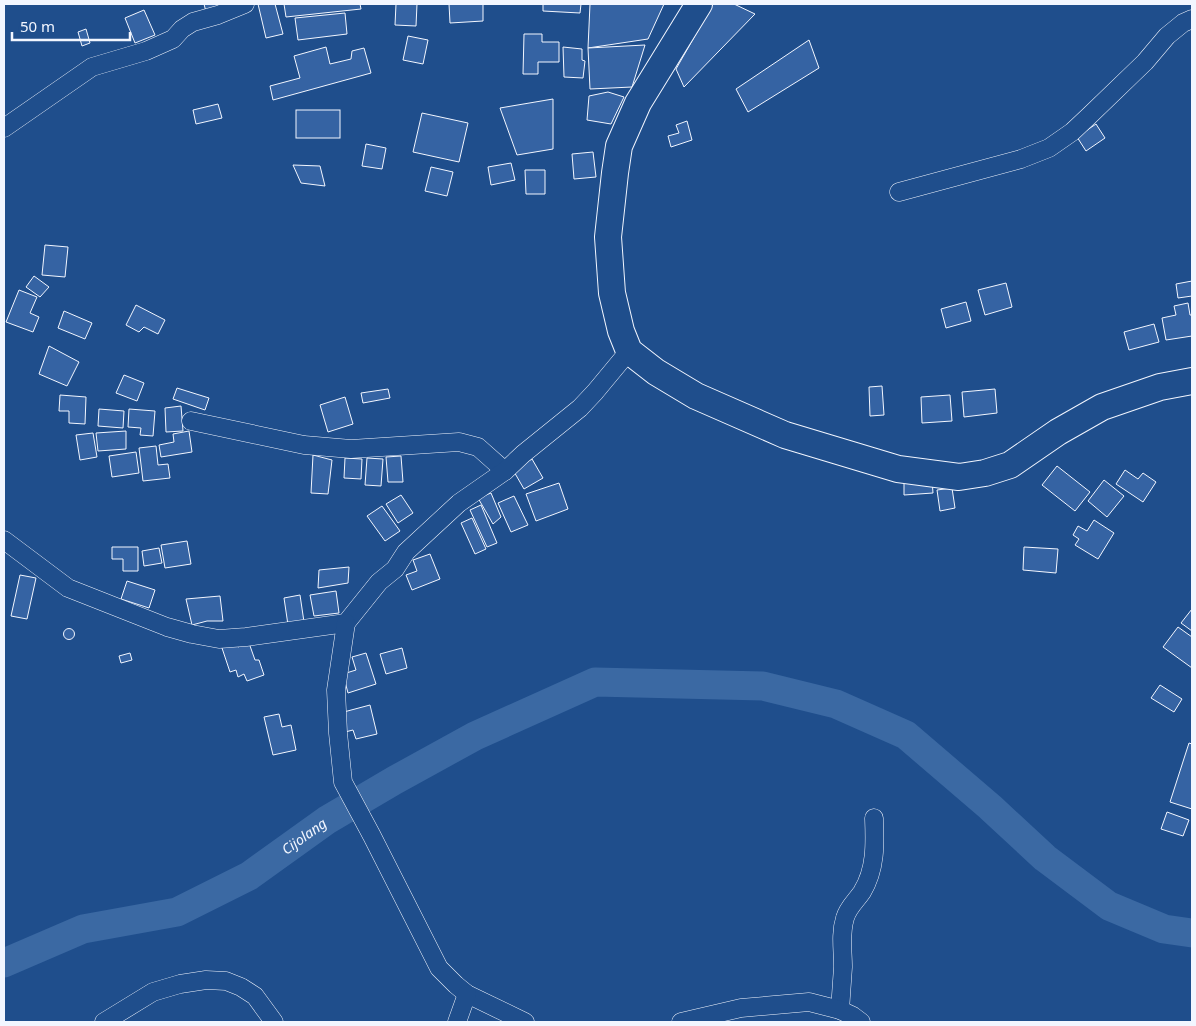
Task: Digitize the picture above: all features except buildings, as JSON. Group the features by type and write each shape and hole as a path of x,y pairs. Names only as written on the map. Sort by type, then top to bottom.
{"highway":[{"path":"699,4 638,103 619,146 608,237 612,293 621,331 629,352 656,372 696,396 785,435 898,469 958,476 985,473 1010,465 1058,432 1102,407 1160,388 1192,381"}],"street":[{"path":"4,128 92,67 146,51 173,39 182,29 193,22 218,15 245,4"},
{"path":"899,192 1022,159 1049,148 1072,132 1089,116 1145,62 1167,36 1183,23 1192,19"},
{"path":"525,1022 467,994 438,968 343,782 336,690 346,623 379,582 395,569 406,552 459,503 506,471 522,454 580,408 629,352"},
{"path":"191,421 304,445 322,447 351,449 459,442 478,447 506,471"},
{"path":"4,540 68,588 167,627 192,634 219,639 346,623"},
{"path":"840,1010 843,968 842,932 845,917 851,904 861,893 871,873 875,850 874,818"},
{"path":"104,1022 153,992 180,984 206,980 226,981 241,987 255,996 274,1022"},
{"path":"457,1022 467,994"},
{"path":"681,1022 741,1008 809,1002 840,1010 861,1022"}],"waterway":[{"name":"Cijolang","path":"4,963 83,929 177,912 249,876 327,820 395,780 475,736 595,682 763,686 836,704 906,735 990,807 1045,858 1109,906 1164,929 1192,933"}]}
